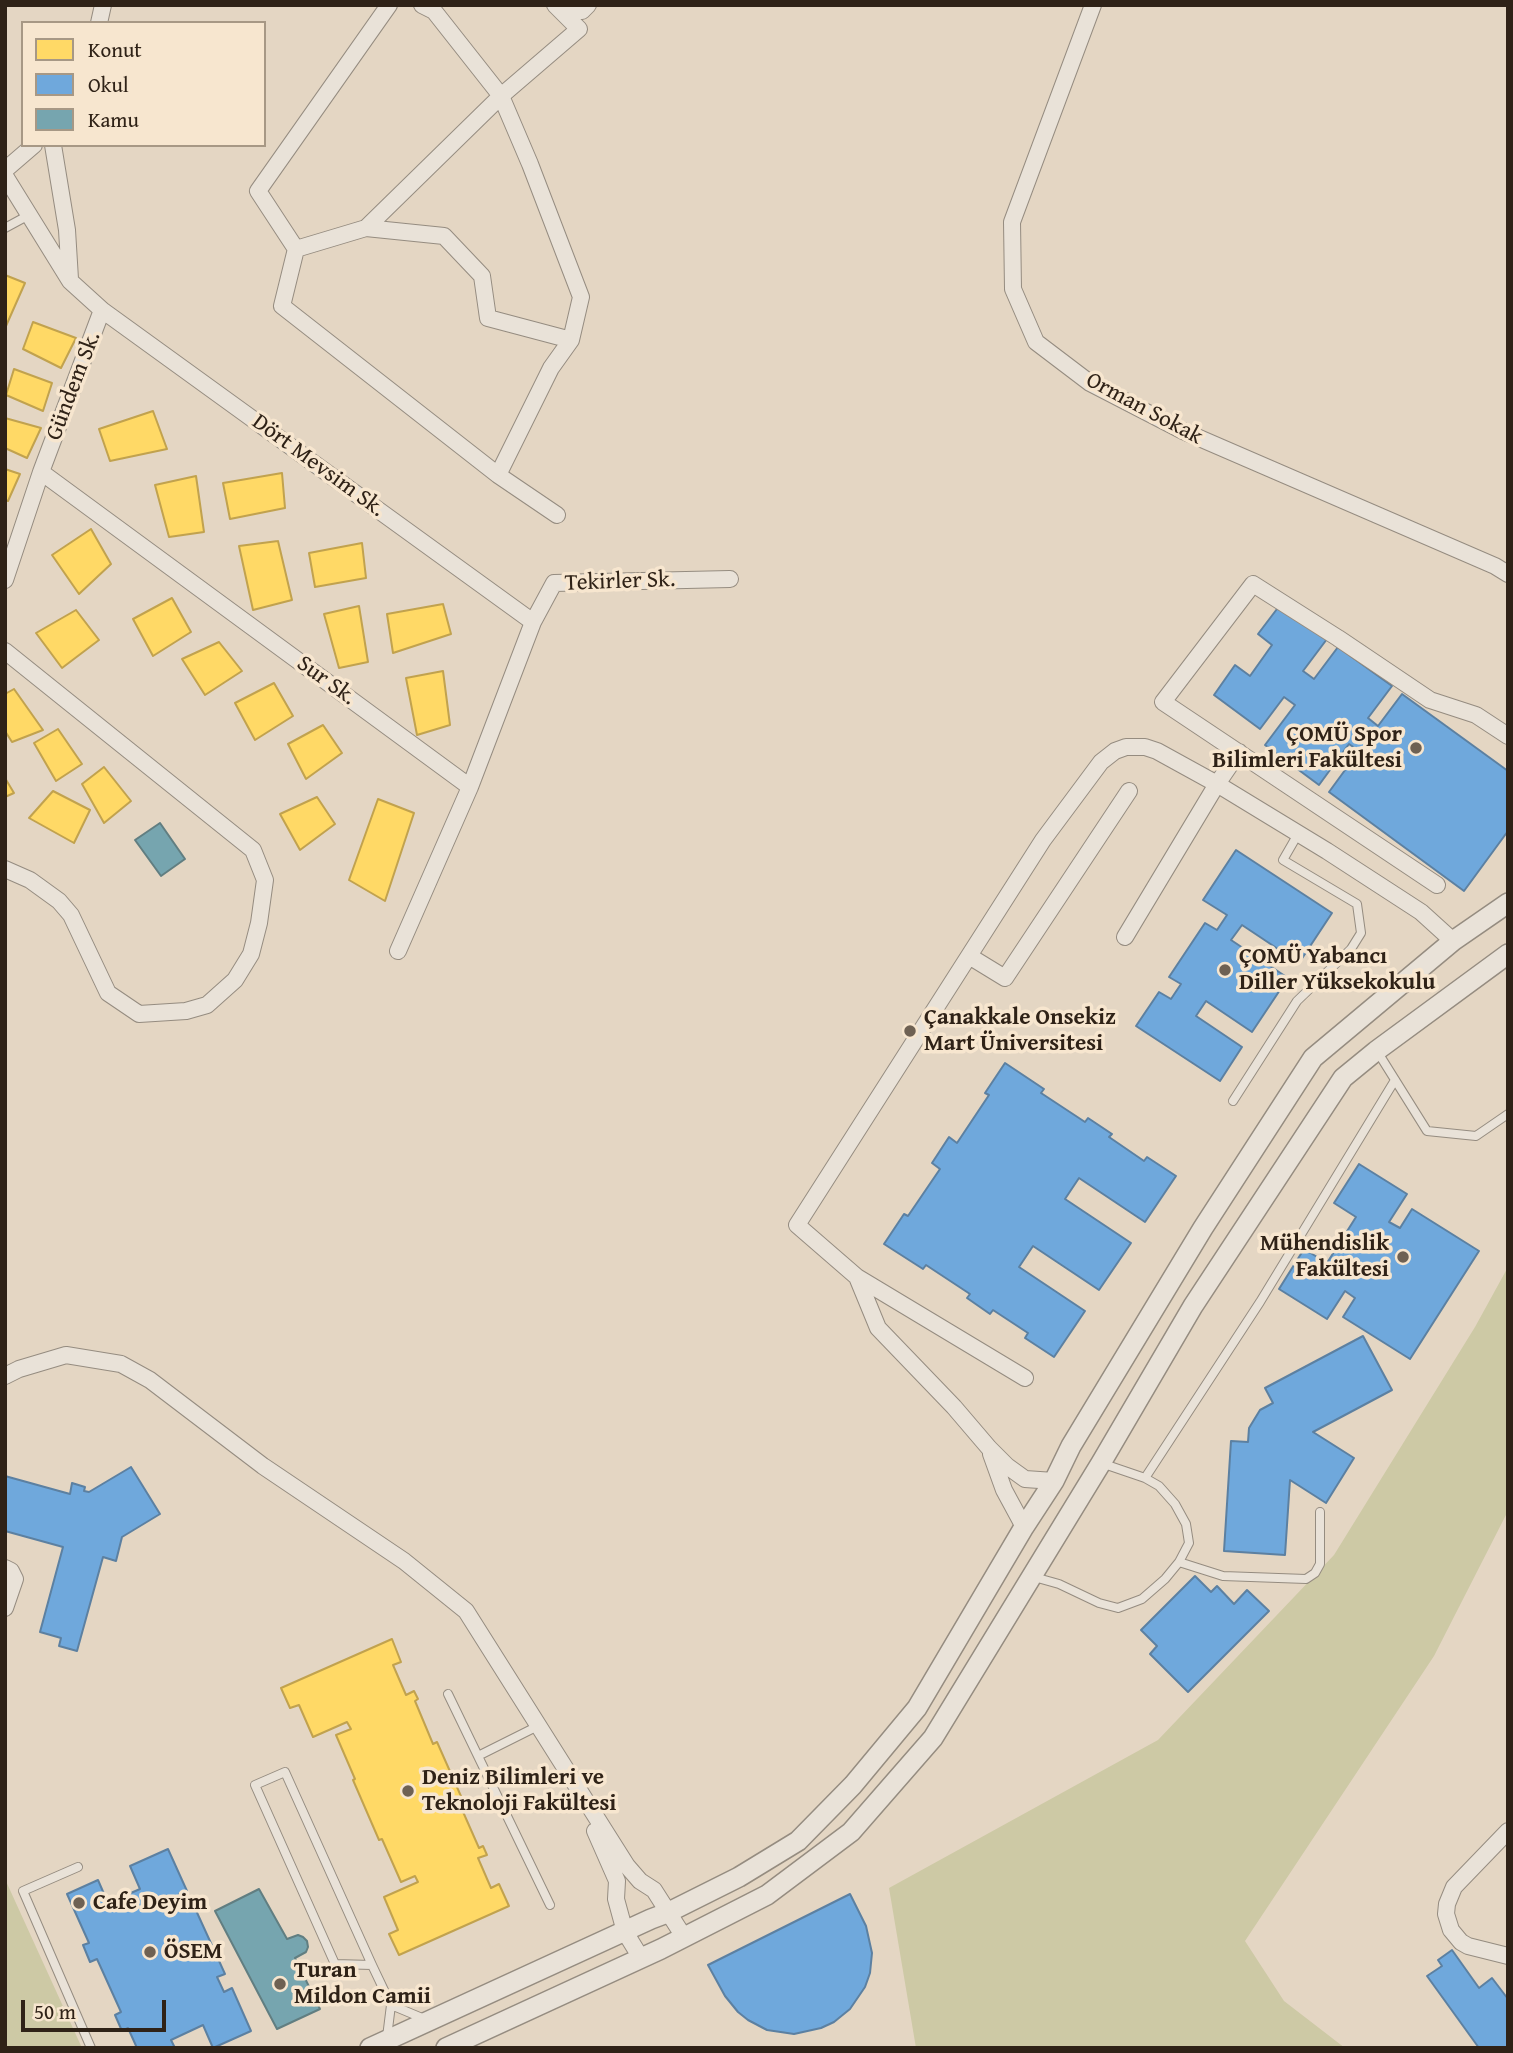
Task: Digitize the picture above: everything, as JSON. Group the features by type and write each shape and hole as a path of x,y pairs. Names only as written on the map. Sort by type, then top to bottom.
{"street":[{"path":"389,5 258,191 296,249 282,306 498,475 557,515"},
{"path":"422,5 434,11 501,96 581,298 571,340 551,368 498,475"},
{"path":"366,228 501,96 579,29 555,5"},
{"path":"561,5 582,11 588,5"},
{"name":"Orman Sokak","path":"1093,5 1012,222 1013,289 1036,342 1090,383 1183,431 1508,574"},
{"path":"5,170 32,147"},
{"path":"53,147 68,230 70,281"},
{"name":"Gündem Sk.","path":"5,176 70,281 103,310 41,472 5,580"},
{"path":"296,249 366,228 444,236 482,276 488,317 571,340"},
{"name":"Dört Mevsim Sk.","path":"103,310 533,622"},
{"name":"Sur Sk.","path":"41,472 470,787"},
{"name":"Tekirler Sk.","path":"533,622 554,583 730,579"},
{"path":"1437,885 1163,702 1253,584 1430,700 1476,715 1508,736"},
{"path":"398,951 470,787 533,622"},
{"path":"5,651 253,850 265,880 251,954 235,980 208,1005 186,1011 139,1014 108,993 71,915 59,901 30,880 5,869"},
{"path":"1026,1378 857,1278 797,1225 1043,840 1101,762 1115,751 1126,747 1145,747 1157,751 1217,784 1421,912 1453,941"},
{"path":"1125,937 1239,752"},
{"path":"969,956 1005,978 1129,791"},
{"path":"378,2044 667,1913 739,1877 798,1841 853,1785 917,1708 1203,1228 1313,1058 1453,941 1508,903"},
{"path":"446,2048 641,1958 767,1895 851,1832 933,1738 1101,1463 1193,1306 1343,1078 1508,954"},
{"path":"857,1278 878,1328 1007,1466 1026,1479 1054,1481 1084,1490"},
{"path":"5,1376 66,1355 121,1364 150,1380 263,1466 404,1561 466,1611 627,1866 640,1881 654,1890 684,1937"},
{"path":"5,1383 20,1375 65,1361 119,1369 147,1384 261,1471 400,1566 459,1615 594,1828 617,1881 616,1899 625,1932 641,1958"},
{"path":"989,1448 1004,1490 1024,1527 1049,1547"},
{"path":"5,1568 11,1571 15,1580 5,1608"},
{"path":"1508,1831 1454,1887 1449,1895 1446,1914 1451,1930 1461,1942 1508,1956"}],"lane":[{"path":"5,228 29,215"},
{"path":"1233,1101 1297,1001 1351,949 1361,933 1357,904 1283,860 1298,834"},
{"path":"1376,1051 1427,1131 1476,1136 1508,1114"},
{"path":"1145,1478 1260,1302 1395,1080"},
{"path":"1031,1576 1059,1584 1099,1603 1118,1608 1142,1599 1165,1580 1179,1562 1189,1543 1186,1524 1175,1504 1160,1486 1101,1463"},
{"path":"1179,1562 1223,1576 1306,1579 1315,1573 1320,1564 1320,1512"},
{"path":"448,1694 550,1905"},
{"path":"478,1756 532,1729"},
{"path":"372,1965 335,1964 255,1785 285,1772 391,2005 430,2021"},
{"path":"78,1867 23,1891 91,2048"},
{"path":"378,2044 391,2005"}],"shaded area":[{"path":"1508,1267 1508,1511 1434,1656 1245,1941 1284,2001 1345,2048 916,2048 889,1888 1158,1740 1334,1555 1475,1327"},
{"path":"5,1879 82,2048 5,2048"}],"building: Konut":[{"path":"5,275 25,283 6,326 5,326"},
{"path":"33,322 76,338 61,368 23,349"},
{"path":"14,369 52,383 43,411 6,395"},
{"path":"153,411 167,449 110,461 99,429"},
{"path":"5,418 41,428 27,458 5,448"},
{"path":"5,469 20,474 8,501 5,500"},
{"path":"282,473 285,508 230,519 223,483"},
{"path":"196,476 204,532 169,537 155,485"},
{"path":"91,529 111,564 79,594 52,555"},
{"path":"278,541 292,600 253,610 239,546"},
{"path":"362,543 366,578 315,587 309,553"},
{"path":"172,598 191,632 153,656 133,619"},
{"path":"443,604 451,634 393,653 387,614"},
{"path":"359,606 368,662 339,668 324,614"},
{"path":"76,610 99,640 62,668 36,633"},
{"path":"219,642 242,671 205,695 182,659"},
{"path":"443,671 450,725 417,735 406,678"},
{"path":"274,683 293,716 255,740 235,703"},
{"path":"14,689 43,730 12,742 5,731 5,694"},
{"path":"323,725 342,753 306,779 288,744"},
{"path":"58,729 82,764 56,781 34,743"},
{"path":"104,767 131,801 104,823 82,784"},
{"path":"5,778 14,793 5,797"},
{"path":"53,791 90,810 74,843 29,818"},
{"path":"317,797 335,824 300,850 280,814"},
{"path":"378,799 414,813 385,901 349,880"},
{"name":"Deniz Bilimleri ve Teknoloji Fakültesi","path":"392,1639 401,1662 393,1665 406,1695 414,1691 418,1699 415,1701 433,1744 437,1742 464,1803 460,1805 479,1848 483,1846 487,1855 478,1858 491,1888 499,1884 509,1906 399,1955 389,1934 398,1930 384,1897 418,1882 415,1876 401,1882 382,1839 379,1840 336,1735 351,1729 347,1722 313,1737 299,1705 290,1708 281,1688"}],"building: Okul":[{"name":"ÇOMÜ Spor Bilimleri Fakültesi","path":"1280,605 1327,639 1303,671 1314,679 1338,647 1392,686 1368,718 1378,726 1402,694 1508,771 1508,831 1464,891 1329,792 1359,751 1349,744 1319,785 1265,745 1295,705 1284,697 1260,729 1214,695 1235,665 1250,676 1272,645 1258,634"},
{"name":"ÇOMÜ Yabancı Diller Yüksekokulu","path":"1236,850 1332,913 1299,963 1242,925 1231,940 1288,978 1252,1032 1206,1001 1196,1016 1242,1047 1220,1081 1136,1026 1159,992 1171,999 1181,984 1169,977 1205,923 1217,930 1227,915 1203,900"},
{"path":"1005,1063 1044,1089 1041,1093 1085,1122 1088,1118 1112,1134 1109,1137 1144,1161 1147,1157 1176,1176 1145,1222 1079,1178 1065,1199 1131,1243 1099,1290 1033,1246 1019,1267 1085,1311 1054,1357 1025,1338 1028,1333 993,1310 990,1314 967,1298 970,1294 926,1265 923,1269 884,1244 904,1214 908,1216 940,1169 932,1163 949,1137 957,1143 989,1095 985,1093"},
{"name":"Mühendislik Fakültesi","path":"1359,1164 1407,1194 1389,1222 1400,1228 1412,1209 1479,1251 1410,1359 1343,1317 1355,1298 1345,1291 1327,1319 1279,1289 1304,1249 1327,1263 1356,1217 1334,1203"},
{"name":"Mühendislik Fakültesi","path":"1363,1336 1392,1390 1313,1432 1354,1458 1326,1503 1290,1480 1285,1555 1224,1551 1231,1441 1248,1442 1249,1428 1260,1410 1273,1403 1265,1388"},
{"path":"131,1467 160,1514 122,1537 116,1561 103,1557 77,1651 59,1646 61,1638 40,1632 63,1547 5,1531 5,1476 70,1494 72,1483 85,1487 84,1491 89,1492"},
{"path":"1195,1576 1211,1592 1217,1586 1234,1604 1247,1590 1269,1611 1188,1692 1150,1654 1157,1646 1141,1630"},
{"name":"ÖSEM","path":"168,1849 187,1891 179,1894 186,1909 194,1906 225,1974 217,1977 224,1992 232,1988 251,2031 213,2048 203,2025 171,2040 175,2048 137,2048 128,2028 122,2031 115,2015 121,2012 97,1959 90,1962 83,1945 89,1943 67,1894 98,1880 108,1903 140,1889 130,1866"},
{"path":"850,1894 866,1926 872,1953 865,1987 850,2009 834,2022 821,2028 794,2034 767,2030 738,2012 725,1996 708,1965"},
{"path":"1452,1950 1479,1988 1492,1978 1508,1999 1508,2048 1479,2048 1427,1976 1442,1966 1438,1960"}],"building: Kamu":[{"path":"160,823 185,859 161,876 135,840"},
{"name":"Turan Mildon Camii","path":"259,1889 287,1939 298,1935 307,1941 306,1952 295,1958 320,2009 277,2029 215,1911"}],"place":[{"name":"ÇOMÜ Spor Bilimleri Fakültesi","path":"1416,748"},
{"name":"ÇOMÜ Yabancı Diller Yüksekokulu","path":"1225,970"},
{"name":"Çanakkale Onsekiz Mart Üniversitesi","path":"910,1031"},
{"name":"Mühendislik Fakültesi","path":"1403,1257"},
{"name":"Deniz Bilimleri ve Teknoloji Fakültesi","path":"408,1791"},
{"name":"Cafe Deyim","path":"79,1903"},
{"name":"ÖSEM","path":"150,1952"},
{"name":"Turan Mildon Camii","path":"280,1984"}]}
